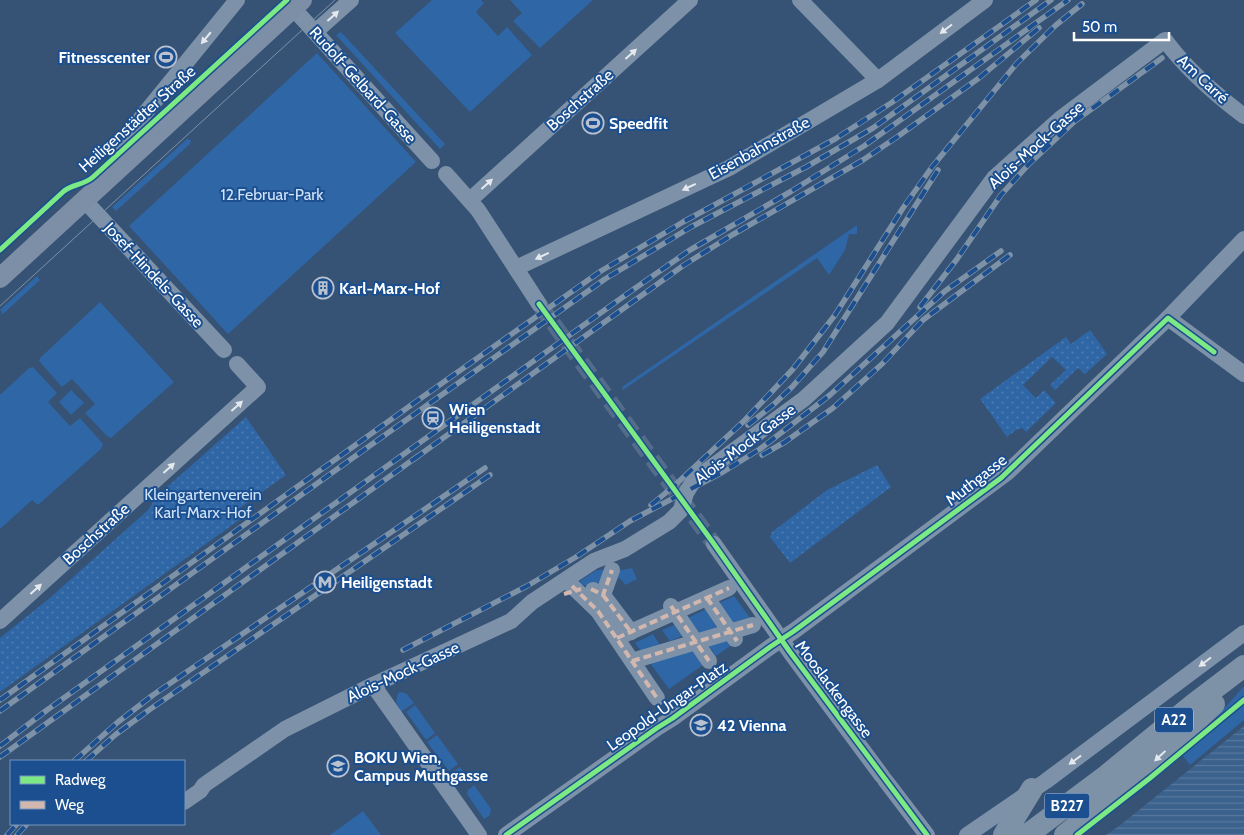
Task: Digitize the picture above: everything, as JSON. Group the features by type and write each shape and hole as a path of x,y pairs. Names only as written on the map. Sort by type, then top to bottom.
{"highway":[{"name":"A22","path":"1106,776 1244,666"},
{"path":"1065,835 1161,756 1244,672"},
{"name":"B227","path":"1027,835 1106,776"},
{"path":"1004,835 1032,789"}],"main road":[{"name":"Heiligenstädter Straße","path":"0,278 298,4"}],"street":[{"name":"Heiligenstädter Straße","path":"114,172 133,128 237,0"},
{"path":"315,32 351,0"},
{"name":"Boschstraße","path":"470,200 690,0"},
{"path":"800,0 878,80"},
{"name":"Eisenbahnstraße","path":"516,268 729,168 878,80 985,0"},
{"name":"Rudolf-Gelbard-Gasse","path":"298,4 315,32 432,161"},
{"name":"Am Carré","path":"1165,40 1187,65 1244,116"},
{"name":"Alois-Mock-Gasse","path":"185,801 200,791 204,785 285,729 373,685 511,621 532,602 594,561 626,548 670,522 681,510 686,493 694,480 804,399 886,323 994,178 1060,119 1165,40"},
{"path":"446,174 470,200 539,304"},
{"name":"Josef-Hindels-Gasse","path":"84,200 224,350"},
{"name":"Muthgasse","path":"781,639 1001,478 1168,318 1244,239"},
{"path":"1168,318 1244,374"},
{"name":"Boschstraße","path":"0,621 258,387 237,364"},
{"name":"Mooslackengasse","path":"714,544 781,639 927,835"},
{"path":"582,590 612,570"},
{"path":"624,635 673,609 707,598 729,588"},
{"name":"Leopold-Ungar-Platz","path":"582,590 591,603 624,635"},
{"name":"Leopold-Ungar-Platz","path":"582,590 624,635 632,661 657,698"},
{"path":"707,598 733,636"},
{"name":"Leopold-Ungar-Platz","path":"673,609 709,661"},
{"name":"Leopold-Ungar-Platz","path":"632,661 696,642 733,636 752,625"},
{"path":"967,835 1046,781 1244,633"},
{"name":"Leopold-Ungar-Platz","path":"506,835 673,718 781,639"},
{"path":"373,685 480,835"}],"green space":[{"path":"432,0 481,0 484,3 476,12 498,36 507,27 532,55 470,112 395,33"},
{"path":"510,0 593,0 540,48 513,21 522,13"},
{"path":"341,32 445,144 440,149 336,35"},
{"name":"12.Februar-Park","path":"317,53 416,162 228,334 129,226"},
{"path":"187,139 191,140 190,144 116,211 112,207"},
{"path":"857,225 857,234 849,234 845,250 829,275 817,258 623,390 622,387"},
{"path":"37,276 40,280 3,314 0,310"},
{"path":"100,302 174,382 111,438 85,413 95,404 72,379 62,387 39,361"},
{"path":"1090,330 1107,354 1085,374 1078,368 1055,390 1050,385 1066,370 1052,357 1023,385 1036,398 1044,390 1056,403 1026,432 1022,428 1007,437 980,399 1066,337 1071,344"},
{"path":"33,367 57,393 48,402 70,426 80,418 103,444 101,449 38,505 32,500 0,529 0,395 29,368"},
{"path":"71,390 84,403 71,415 59,402"},
{"name":"Kleingartenverein Karl-Marx-Hof","path":"246,417 286,475 237,510 242,518 0,692 0,638 51,597 148,510 158,495"},
{"path":"877,465 891,487 790,563 770,537 772,532 827,490"},
{"path":"632,568 637,579 625,585 612,572"},
{"path":"603,569 601,579 595,585 587,586 577,583 595,571"},
{"path":"734,596 751,619 733,625 717,604"},
{"path":"708,608 721,626 700,633 688,618"},
{"path":"674,625 682,636 670,641 662,630"},
{"path":"653,634 660,645 642,652 635,643"},
{"path":"729,638 733,644 716,656 708,645"},
{"path":"692,650 703,665 669,689 650,663"},
{"path":"1244,686 1244,720 1190,765 1183,756"},
{"path":"398,693 407,694 414,703 401,712 396,702"},
{"path":"415,705 435,733 426,740 406,712"},
{"path":"437,735 458,764 449,771 427,742"},
{"path":"460,767 467,776 458,782 452,782 447,776"},
{"path":"474,785 491,809 490,815 484,819 467,794 468,790"},
{"path":"363,811 381,835 330,835"}],"shaded area":[{"path":"1244,726 1244,835 1106,835 1119,826"}],"tunnel":[{"path":"539,304 714,544"}],"tram line":[{"path":"0,306 335,0"}],"railway":[{"path":"0,700 601,271 683,222 835,139 891,103 1036,0"},
{"path":"0,711 605,279 691,227 806,167 873,128 1051,0"},
{"path":"0,746 47,710 634,289 690,250 790,192 864,146 1068,0"},
{"path":"651,505 745,420 793,369 835,315 903,208 932,167 1017,63 1056,25 1082,4"},
{"path":"414,459 684,265 732,235 863,160 897,137 979,78 1039,28"},
{"path":"920,307 957,259 1001,195 1029,164 1075,121 1162,58"},
{"path":"748,425 792,387 823,352 938,170"},
{"path":"403,650 527,586 576,557 630,521 723,472 760,449 830,395 945,291 1001,251"},
{"path":"762,455 785,442 833,408 882,364 923,320 1010,255"},
{"path":"0,757 418,456"},
{"path":"75,760 118,722 153,695 485,468"},
{"path":"87,760 115,735 149,710 490,475"},
{"path":"7,835 16,825"},
{"path":"17,835 26,825"}],"marked path":[{"path":"591,589 603,595 612,570"},
{"path":"572,586 598,611 657,698"},
{"path":"617,638 729,588"},
{"path":"564,594 581,589"},
{"path":"603,595 631,632"},
{"path":"707,598 737,641"},
{"path":"671,606 709,661"},
{"path":"632,661 753,625"}],"cycle path":[{"path":"0,250 64,191 93,177 287,0"},
{"path":"539,304 714,544 790,652 927,835"},
{"path":"506,835 794,631 1001,478 1168,318 1214,352"},
{"path":"1077,835 1150,778 1244,700"}],"place":[{"name":"Fitnesscenter","path":"166,57"},
{"name":"Speedfit","path":"593,123"},
{"name":"Karl-Marx-Hof","path":"323,288"},
{"name":"Wien Heiligenstadt","path":"433,418"},
{"name":"Heiligenstadt","path":"325,582"},
{"name":"42 Vienna","path":"701,725"},
{"name":"BOKU Wien, Campus Muthgasse","path":"338,766"}]}
